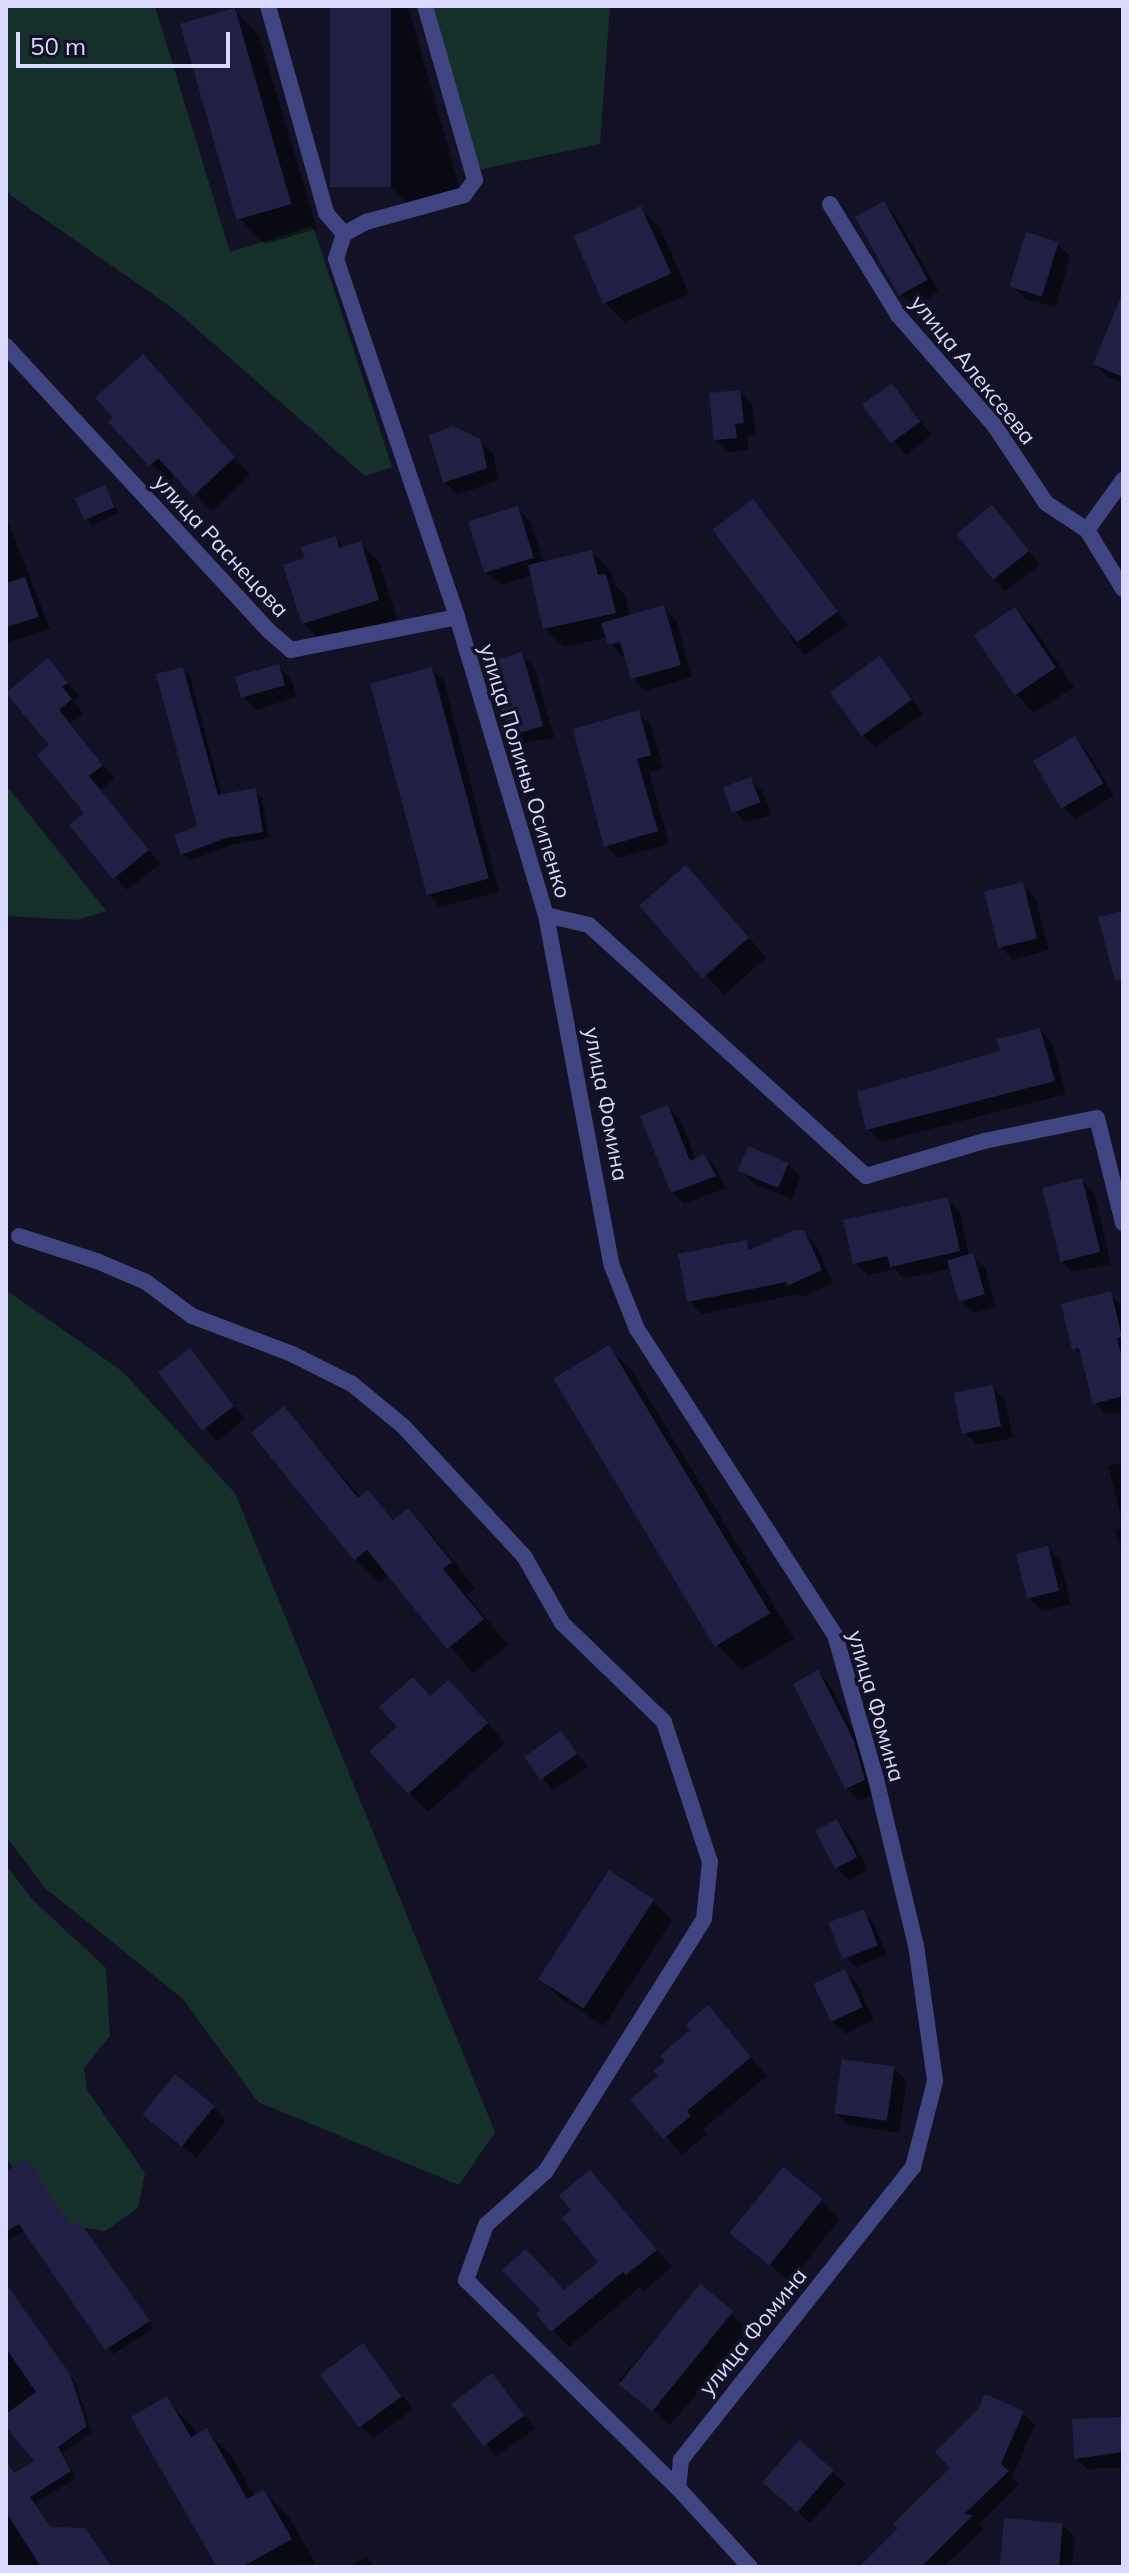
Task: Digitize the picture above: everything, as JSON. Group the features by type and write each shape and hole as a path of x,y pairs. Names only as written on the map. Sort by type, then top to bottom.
{"street":[{"path":"268,6 326,213 344,234 366,222 464,195 475,180 425,6"},
{"name":"улица Алексеева","path":"830,204 898,315 994,425 1046,503 1087,530 1123,589"},
{"name":"улица Полины Осипенко","path":"344,234 336,259 457,617 546,915 589,925 866,1176 984,1141 1097,1118 1123,1223"},
{"name":"улица Раснецова","path":"6,346 269,631 291,650 457,617"},
{"path":"1087,530 1123,480"},
{"name":"улица Фомина","path":"546,915 612,1266 637,1329 835,1635 876,1779 916,1945 935,2081 913,2167 681,2460 678,2488"},
{"path":"19,1236 97,1261 146,1282 192,1316 292,1354 352,1384 404,1427 524,1556 562,1623 664,1722 710,1862 704,1919 545,2172 486,2225 466,2280 678,2488 750,2567"}],"green space":[{"path":"6,6 155,6 230,252 313,226 392,467 365,476 174,309 10,195 6,184"},
{"path":"434,6 610,6 600,144 478,170"},
{"path":"6,785 106,911 77,920 6,916"},
{"path":"6,1290 122,1371 235,1493 495,2132 459,2185 258,2102 183,1999 45,1888 6,1836"},
{"path":"6,1865 32,1899 106,1968 110,2036 84,2068 87,2090 145,2173 138,2208 105,2231 66,2225 6,2159"}],"building":[{"path":"330,6 391,6 391,187 330,187"},
{"path":"235,8 291,204 236,220 180,24"},
{"path":"884,201 928,280 899,296 855,217"},
{"path":"641,206 671,274 603,304 573,236"},
{"path":"1026,232 1059,242 1042,296 1009,287"},
{"path":"1123,292 1123,377 1093,364"},
{"path":"143,354 235,457 193,496 158,458 149,466 108,422 113,417 95,398"},
{"path":"892,383 920,422 890,444 862,405"},
{"path":"740,390 744,423 735,424 737,438 714,440 709,393"},
{"path":"453,426 481,439 487,468 443,483 429,435"},
{"path":"105,485 115,507 85,520 75,498"},
{"path":"753,499 838,612 797,642 712,530"},
{"path":"992,505 1029,551 993,580 956,534"},
{"path":"518,506 534,558 484,573 468,521"},
{"path":"336,536 339,548 361,541 379,600 302,624 283,565 305,558 301,547"},
{"path":"592,550 598,575 606,574 616,613 543,629 528,565"},
{"path":"25,577 39,617 6,627 6,583"},
{"path":"664,605 681,665 631,679 620,642 608,645 601,623"},
{"path":"1015,607 1056,668 1014,695 974,635"},
{"path":"522,652 543,726 510,736 488,662"},
{"path":"880,656 912,700 862,736 830,692"},
{"path":"48,658 68,683 62,687 72,699 59,710 103,765 89,776 149,850 113,879 69,825 84,813 37,755 49,745 6,693"},
{"path":"279,664 285,685 241,698 235,677"},
{"path":"183,667 218,795 256,788 263,832 226,838 181,855 174,835 197,826 156,674"},
{"path":"432,667 489,879 427,895 370,684"},
{"path":"639,710 651,755 637,759 658,831 604,847 573,729"},
{"path":"1075,736 1103,783 1061,808 1033,761"},
{"path":"751,777 760,802 732,813 723,787"},
{"path":"686,865 749,937 702,978 639,906"},
{"path":"1023,882 1037,938 998,948 984,892"},
{"path":"1123,911 1123,980 1115,981 1098,917"},
{"path":"1040,1028 1055,1081 866,1130 857,1092 1000,1051 997,1039"},
{"path":"668,1105 690,1161 704,1154 716,1176 671,1193 640,1116"},
{"path":"748,1146 789,1163 778,1188 737,1171"},
{"path":"1082,1178 1100,1252 1061,1262 1042,1188"},
{"path":"948,1197 960,1251 890,1267 887,1256 853,1264 843,1220"},
{"path":"795,1230 804,1230 822,1270 787,1286 786,1282 687,1302 678,1254 747,1240 749,1250"},
{"path":"973,1253 985,1294 959,1302 947,1260"},
{"path":"1111,1291 1122,1337 1117,1338 1123,1363 1123,1396 1093,1404 1079,1348 1072,1349 1061,1304"},
{"path":"609,1345 770,1613 714,1647 553,1378"},
{"path":"190,1348 234,1406 202,1430 158,1372"},
{"path":"993,1385 1001,1426 962,1434 954,1393"},
{"path":"284,1406 358,1498 368,1490 393,1520 408,1508 452,1562 443,1569 484,1619 447,1649 367,1550 354,1560 251,1433"},
{"path":"1048,1546 1059,1591 1027,1599 1016,1554"},
{"path":"818,1670 854,1741 865,1780 845,1789 793,1684"},
{"path":"413,1677 430,1696 449,1680 488,1723 408,1794 369,1751 397,1727 379,1707"},
{"path":"561,1731 577,1754 540,1780 524,1757"},
{"path":"837,1819 857,1857 835,1869 815,1831"},
{"path":"609,1870 654,1899 583,2008 538,1979"},
{"path":"864,1909 878,1945 843,1959 829,1923"},
{"path":"845,1969 863,2007 831,2022 813,1984"},
{"path":"708,2005 751,2057 687,2111 691,2116 663,2139 630,2099 658,2076 654,2071 665,2061 660,2056 690,2030 686,2024"},
{"path":"842,2059 894,2066 887,2121 834,2113"},
{"path":"175,2074 215,2106 182,2147 142,2114"},
{"path":"26,2158 71,2226 79,2221 150,2321 105,2350 19,2224 6,2232 6,2171"},
{"path":"783,2167 823,2199 769,2265 730,2233"},
{"path":"590,2170 657,2250 626,2275 623,2272 551,2332 536,2314 540,2310 502,2270 526,2249 564,2290 598,2262 562,2218 571,2210 559,2195"},
{"path":"6,2284 70,2374 87,2426 58,2447 71,2471 30,2497 51,2527 85,2528 112,2567 41,2567 6,2512 6,2461 14,2473 34,2461 6,2427 6,2414 36,2392 6,2348"},
{"path":"700,2284 733,2311 652,2411 619,2384"},
{"path":"363,2343 402,2396 359,2428 320,2374"},
{"path":"492,2373 524,2415 483,2446 451,2404"},
{"path":"985,2394 1024,2411 1001,2464 1009,2471 964,2514 973,2515 921,2567 859,2567 898,2528 893,2524 950,2468 935,2452 978,2409"},
{"path":"167,2396 191,2437 207,2428 247,2499 264,2490 292,2539 242,2567 217,2567 131,2417"},
{"path":"1123,2417 1123,2452 1074,2459 1072,2419"},
{"path":"799,2440 834,2470 797,2512 762,2482"},
{"path":"1004,2518 1063,2523 1059,2567 1000,2567"}]}
